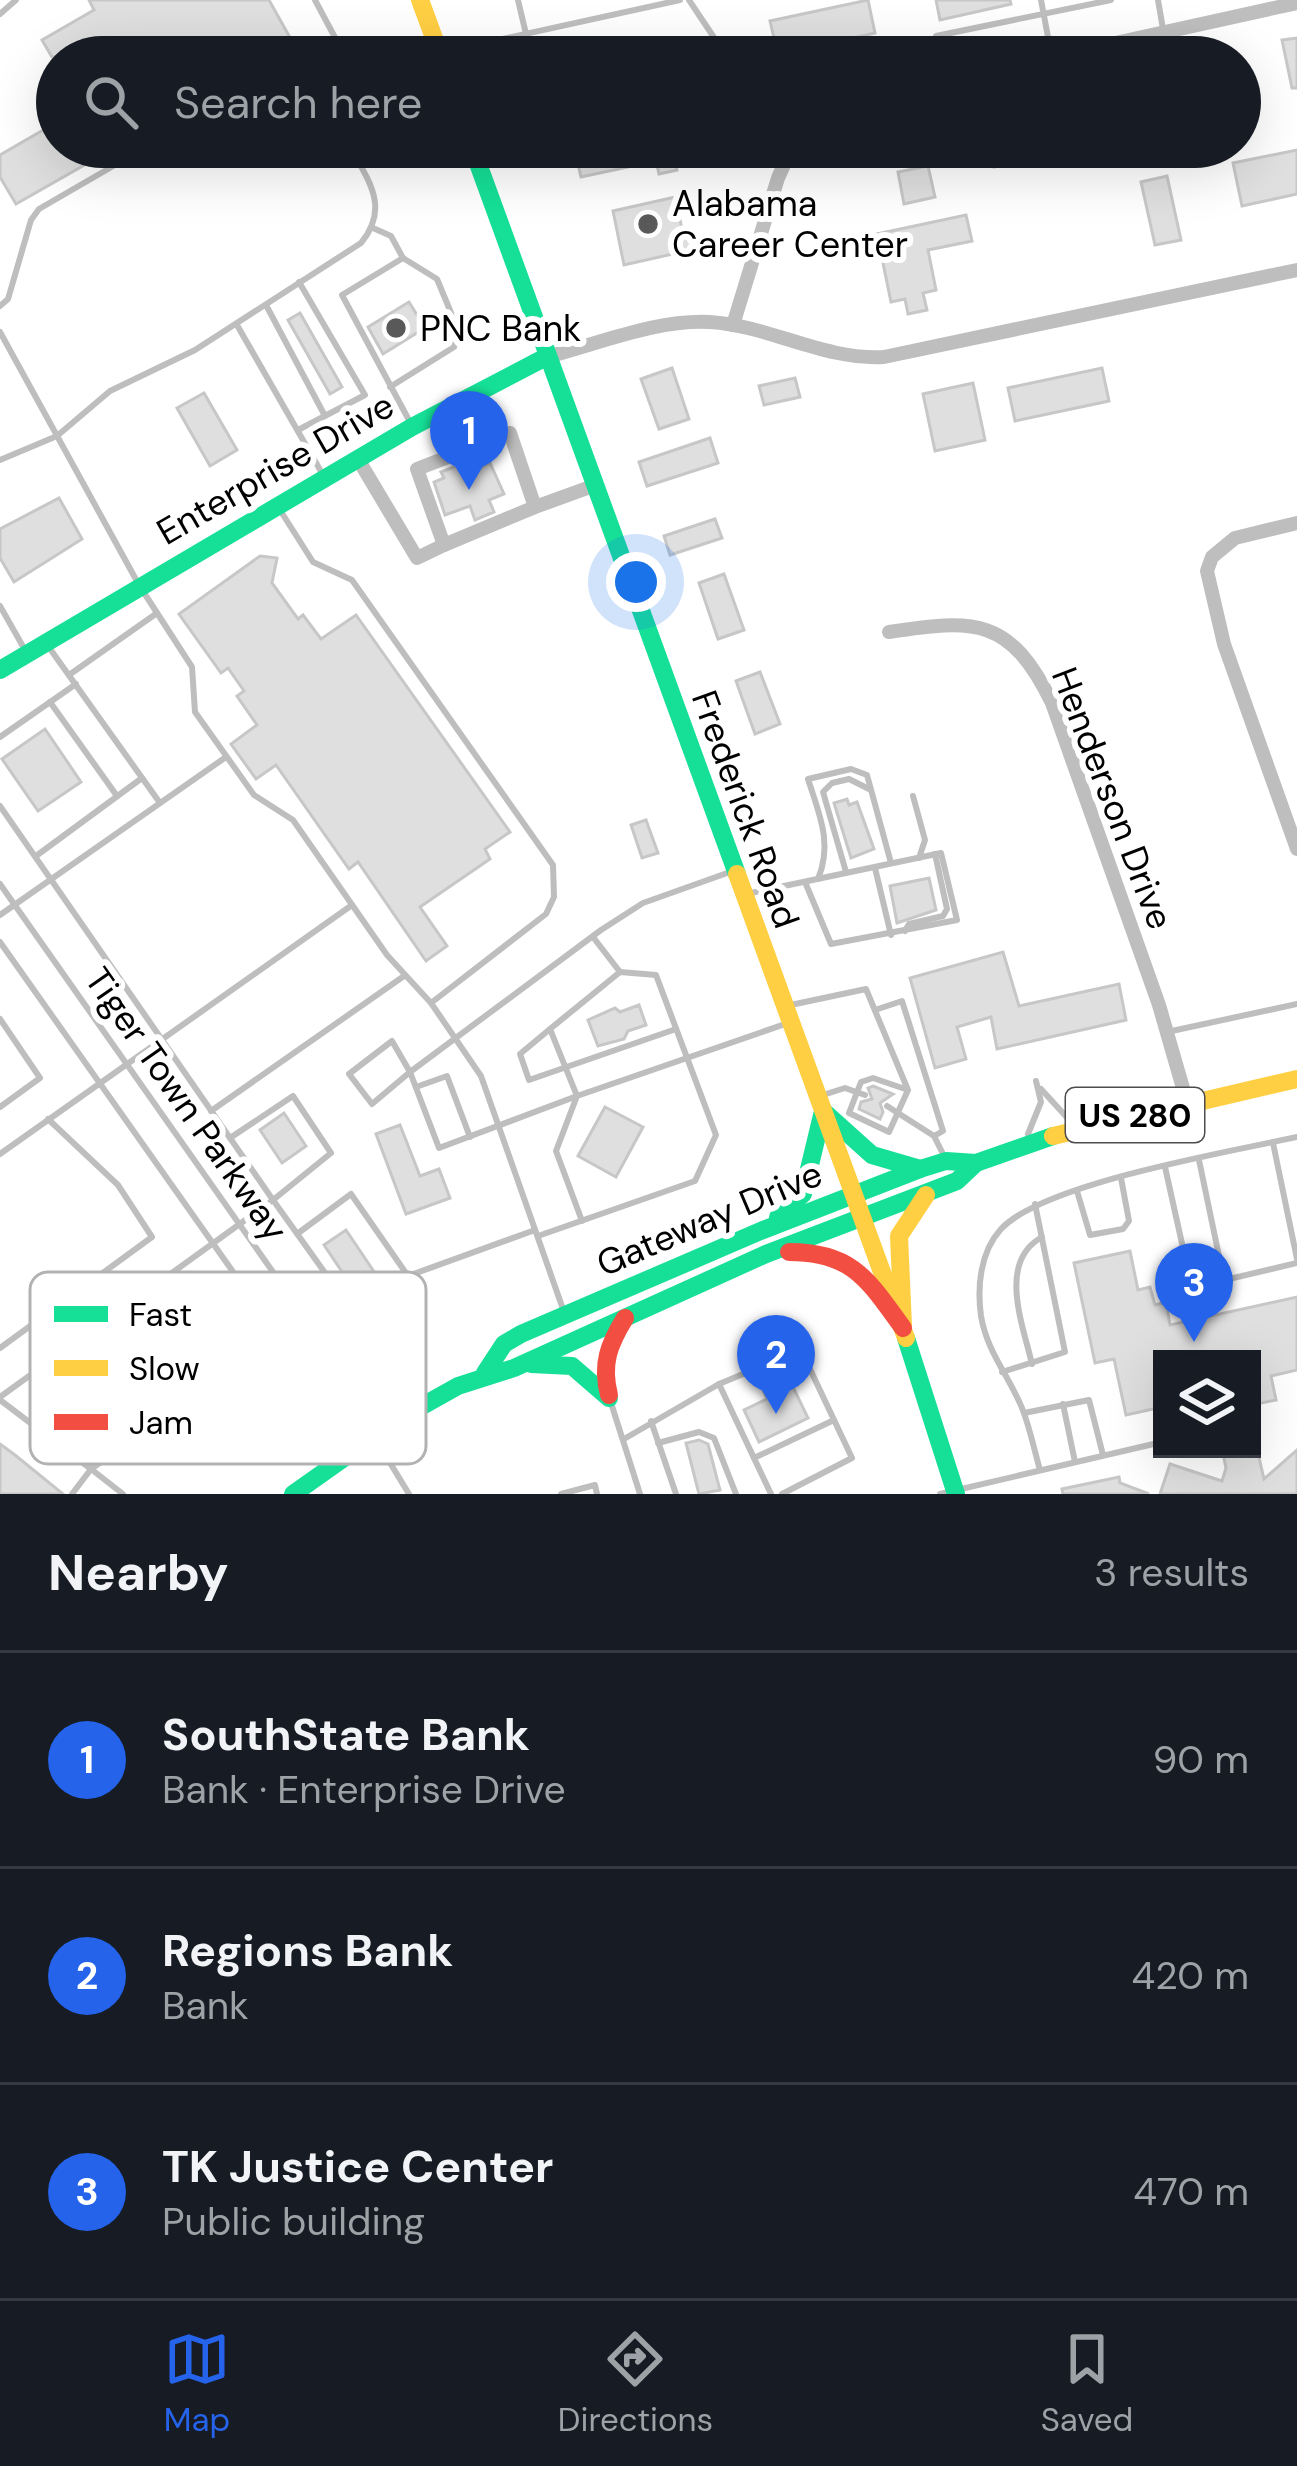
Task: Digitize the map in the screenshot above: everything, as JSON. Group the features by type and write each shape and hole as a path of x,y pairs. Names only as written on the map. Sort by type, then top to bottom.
{"main road":[{"path":"420,0 433,36"},
{"name":"Frederick Road","path":"479,168 903,1328 950,1493"},
{"name":"Enterprise Drive","path":"0,670 412,428 546,357"},
{"name":"Gateway Drive","path":"426,1406 485,1372 523,1364 766,1254 927,1194 956,1181 976,1163 1078,1129 1294,1075"},
{"path":"820,1104 872,1155 920,1169"},
{"path":"763,1230 802,1194 820,1104"},
{"name":"Gateway Drive","path":"485,1372 505,1344 763,1230 920,1169 946,1161 976,1163"},
{"path":"903,1328 899,1236 927,1194"},
{"path":"766,1254 825,1251 838,1258 858,1270 903,1328"},
{"path":"609,1398 600,1370 606,1347 626,1317"},
{"path":"523,1364 572,1366 609,1398"},
{"name":"Gateway Drive","path":"293,1494 335,1464"}],"street":[{"path":"1146,36 1266,5 1297,3"},
{"path":"733,325 781,168"},
{"name":"Enterprise Drive","path":"546,357 676,323 733,325 837,356 884,357 1297,270"},
{"path":"444,545 416,469 510,433 535,507"},
{"path":"358,459 417,558 593,486"},
{"path":"1297,523 1235,538 1212,557 1207,571 1224,644 1297,849"},
{"name":"Henderson Drive","path":"889,632 948,623 979,626 1018,649 1038,674 1167,1032 1187,1102"}],"lane":[{"path":"0,14 16,0"},
{"path":"315,0 334,36"},
{"path":"518,0 526,34"},
{"path":"518,36 684,0 711,36"},
{"path":"1041,0 1048,36"},
{"path":"936,36 1112,0"},
{"path":"1158,0 1164,32"},
{"path":"0,306 8,299 31,220 39,209 110,168"},
{"path":"0,460 57,436 110,391 195,350 361,243 373,229 379,209 362,168"},
{"path":"373,229 391,236 403,258 441,284 459,332 458,341 390,387"},
{"path":"403,258 342,295 412,428"},
{"path":"298,430 365,395 299,282"},
{"path":"266,304 326,416"},
{"path":"237,325 325,478"},
{"path":"0,332 139,585 192,667 195,712 254,795 292,820 404,976 456,1036 481,1076 565,1315"},
{"path":"277,506 313,562 352,580 553,865 554,897 546,914 430,1003"},
{"path":"0,606 28,654"},
{"path":"69,675 158,614"},
{"path":"46,643 160,803"},
{"path":"0,737 76,685"},
{"path":"50,702 117,796"},
{"path":"0,915 226,757"},
{"path":"818,879 826,859 826,836 808,778 851,769 867,775 891,863"},
{"path":"36,856 142,778"},
{"path":"847,873 823,792 832,783 849,778 872,791"},
{"path":"913,796 925,839 919,858"},
{"path":"0,806 324,1272"},
{"path":"805,882 831,944 957,920 938,854"},
{"path":"742,895 938,854"},
{"path":"905,931 909,924 944,916 947,909 938,854"},
{"path":"875,867 891,934"},
{"path":"733,871 643,903 456,1036 410,1072 372,1104 350,1074 392,1042 410,1072 439,1148 866,989 908,1090 889,1132 849,1113 861,1093 861,1082 873,1078 908,1090"},
{"name":"Tiger Town Parkway","path":"0,884 272,1272"},
{"path":"0,1154 352,905"},
{"path":"592,936 620,972"},
{"name":"Tiger Town Parkway","path":"0,942 233,1272"},
{"path":"420,1272 695,1181 716,1135 656,975 620,972 520,1054 529,1079 676,1029"},
{"path":"211,1111 404,976"},
{"path":"875,1010 902,1000 944,1131 934,1136"},
{"path":"1167,1032 1297,1004"},
{"path":"0,1019 40,1078 0,1107"},
{"path":"550,1029 578,1096 556,1151 582,1221"},
{"path":"416,1087 447,1076 470,1137"},
{"path":"1022,1146 1040,1109 1036,1081 1078,1129"},
{"path":"820,1104 844,1088 861,1093"},
{"path":"176,1272 331,1153 293,1096 230,1138"},
{"path":"887,1106 934,1136 946,1161"},
{"path":"47,1119 118,1185 152,1237 103,1272"},
{"path":"1040,1470 1024,1412 988,1344 982,1320 983,1267 998,1232 1035,1204 1121,1178 1297,1137"},
{"path":"1165,1167 1188,1279 1195,1287 1297,1261 1273,1143"},
{"path":"1198,1160 1224,1280"},
{"path":"1077,1191 1087,1233 1123,1229 1129,1221 1121,1178"},
{"path":"297,1234 351,1194 405,1272"},
{"path":"1001,1372 1062,1356 1066,1347 1035,1204"},
{"path":"1032,1364 1015,1282 1022,1257 1042,1238"},
{"path":"0,1348 30,1326"},
{"path":"624,1439 719,1384 800,1350 852,1458 782,1494"},
{"path":"30,1377 0,1399 30,1422"},
{"path":"719,1384 771,1494"},
{"path":"609,1398 640,1494"},
{"path":"1024,1412 1089,1400 1103,1456"},
{"path":"1063,1404 1075,1462"},
{"path":"754,1458 834,1420"},
{"path":"651,1421 676,1494"},
{"path":"658,1442 699,1432 714,1438 736,1494"},
{"path":"950,1493 1153,1444"},
{"path":"86,1464 124,1493"},
{"path":"72,1494 97,1464"},
{"path":"391,1464 409,1494"},
{"path":"561,1494 595,1485 597,1494"}],"building":[{"path":"89,0 269,0 289,36 49,36 94,10"},
{"path":"868,0 875,33 774,36 770,21"},
{"path":"936,0 1010,0 1011,4 940,20"},
{"path":"1297,38 1297,88 1292,88 1282,40"},
{"path":"36,134 36,168 79,168 16,204 0,177 0,155"},
{"path":"1297,150 1297,194 1242,206 1234,168 1261,168 1261,157"},
{"path":"579,168 623,168 581,177"},
{"path":"928,168 935,197 904,204 898,172"},
{"path":"1167,176 1181,240 1155,245 1141,182"},
{"name":"Alabama Career Center","path":"675,197 684,238 692,236 695,249 624,265 613,211"},
{"path":"966,215 972,241 928,250 936,290 923,293 927,310 908,314 905,299 891,302 877,234"},
{"name":"PNC Bank","path":"409,302 425,328 383,354 368,327"},
{"path":"300,313 342,387 330,394 288,320"},
{"path":"672,368 689,419 659,429 641,379"},
{"path":"1102,368 1109,401 1015,421 1008,388"},
{"path":"795,378 800,397 764,405 759,386"},
{"path":"973,383 985,440 935,451 923,394"},
{"path":"204,393 237,450 210,466 177,408"},
{"path":"710,438 718,463 647,486 639,462"},
{"path":"479,457 483,466 490,463 504,494 489,500 494,512 475,520 470,506 445,515 434,482 444,478 441,472"},
{"path":"59,498 82,539 14,582 0,558 0,529"},
{"path":"715,519 722,538 670,555 664,536"},
{"path":"260,556 277,558 272,583 298,619 303,615 321,639 356,615 510,832 485,849 490,859 420,907 447,946 426,961 358,862 349,869 276,765 256,779 231,744 257,725 237,696 244,691 228,668 221,673 179,614"},
{"path":"724,574 744,630 718,639 699,583"},
{"path":"760,672 780,724 755,734 736,681"},
{"path":"45,729 81,782 38,811 2,759"},
{"path":"847,799 849,805 857,802 874,849 851,858 834,803"},
{"path":"646,820 658,853 642,858 631,825"},
{"path":"929,878 936,910 897,923 890,886"},
{"path":"1003,952 1019,1006 1119,984 1126,1020 997,1049 991,1017 957,1027 966,1059 935,1068 910,978"},
{"path":"639,1005 646,1025 628,1031 624,1039 598,1046 588,1020 615,1008 620,1012"},
{"path":"868,1088 893,1094 880,1103 880,1119 859,1109 861,1102 872,1099"},
{"path":"605,1107 643,1127 616,1177 578,1156"},
{"path":"284,1113 306,1146 282,1163 260,1130"},
{"path":"400,1125 420,1176 439,1169 450,1198 406,1214 376,1134"},
{"path":"346,1230 374,1272 342,1272 324,1245"},
{"path":"1130,1251 1138,1290 1150,1287 1155,1305 1166,1302 1170,1325 1297,1297 1297,1370 1271,1376 1276,1400 1261,1403 1261,1350 1153,1350 1153,1409 1126,1415 1114,1359 1095,1363 1074,1263"},
{"path":"778,1385 781,1392 793,1387 808,1418 759,1442 744,1410 767,1399 764,1392"},
{"path":"686,1443 708,1444 720,1490 699,1494"},
{"path":"0,1444 15,1455 63,1494 0,1494"},
{"path":"1297,1450 1297,1494 1160,1494 1170,1464 1222,1481 1224,1458 1259,1458 1264,1479"},
{"path":"1119,1477 1120,1483 1149,1494 1063,1494 1062,1489"}],"traffic: fast":[{"path":"480,168 737,874"},
{"path":"0,670 412,427 546,357"},
{"path":"778,1217 803,1194 823,1111 872,1155 920,1169"},
{"path":"426,1404 766,1254 957,1181 976,1163 1053,1136"},
{"path":"485,1373 504,1344 521,1334 763,1230 920,1169 946,1161 976,1163"},
{"path":"906,1338 956,1494"},
{"path":"531,1364 572,1366 609,1398"},
{"path":"293,1494 335,1464"}],"traffic: slow":[{"path":"420,0 433,36"},
{"path":"737,874 906,1338"},
{"path":"1053,1136 1297,1079"},
{"path":"903,1326 899,1236 926,1195"}],"traffic: jam":[{"path":"789,1252 844,1263 868,1283 903,1328"},
{"path":"609,1395 608,1355 625,1318"}],"place":[{"name":"Alabama Career Center","path":"648,224"},
{"name":"PNC Bank","path":"396,328"},
{"name":"SouthState Bank","path":"469,490"},
{"name":"TK Justice Center","path":"1194,1342"},
{"name":"Regions Bank","path":"776,1414"}]}
